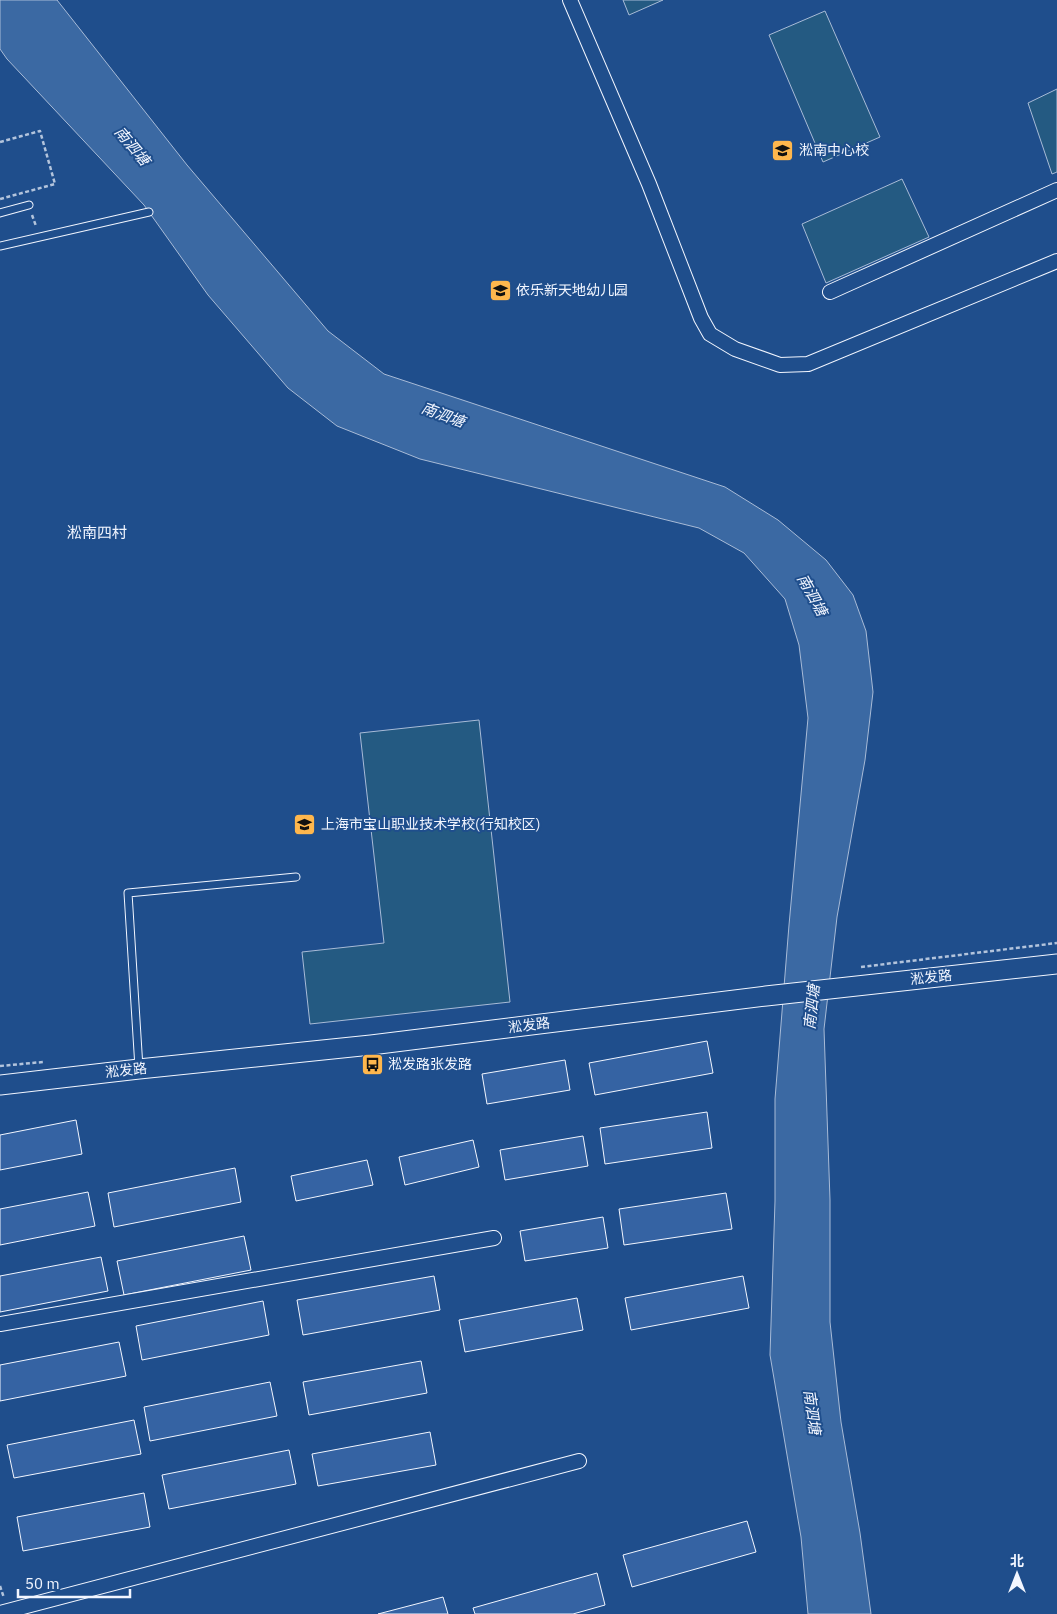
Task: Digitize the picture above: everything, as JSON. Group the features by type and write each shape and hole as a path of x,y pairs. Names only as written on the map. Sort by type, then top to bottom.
{"street":[{"path":"570,0 649,184 701,318 710,334 735,349 780,365 808,364 1057,261"},
{"path":"830,292 1057,190"},
{"name":"淞发路","path":"0,1085 140,1068 371,1045 856,985 1057,964"},
{"path":"0,1324 494,1238"},
{"path":"0,1613 579,1461"}],"lane":[{"path":"0,213 29,205"},
{"path":"0,246 149,212"},
{"path":"140,1068 128,893 296,876"}],"path":[{"path":"0,142 40,131 55,184 0,199"},
{"path":"872,966 1057,943"}],"shaded area":[{"path":"623,0 663,0 629,15"},
{"path":"825,11 880,137 823,162 769,35"},
{"path":"1057,89 1057,172 1052,174 1028,103"},
{"path":"902,179 929,237 826,283 802,224"},
{"path":"479,720 510,1002 310,1024 302,952 384,943 360,733"}],"water":[{"name":"南泗塘","path":"0,0 57,0 187,165 328,331 384,374 725,487 778,520 826,560 853,595 866,631 873,692 865,760 837,917 824,1029 830,1200 830,1322 841,1422 860,1533 871,1614 808,1614 801,1537 770,1355 775,1201 775,1099 808,718 799,645 785,599 744,553 699,528 420,459 337,426 288,388 208,295 144,205 7,59 0,49"}],"building":[{"path":"707,1041 713,1073 595,1095 589,1063"},
{"path":"565,1060 570,1090 487,1104 482,1074"},
{"path":"707,1112 712,1148 605,1164 600,1128"},
{"path":"76,1120 82,1154 0,1170 0,1135"},
{"path":"583,1136 588,1166 505,1180 500,1150"},
{"path":"473,1140 479,1167 405,1185 399,1157"},
{"path":"367,1160 373,1185 296,1201 291,1176"},
{"path":"235,1168 241,1202 114,1227 108,1193"},
{"path":"88,1192 95,1226 0,1245 0,1209"},
{"path":"726,1193 732,1229 624,1245 619,1209"},
{"path":"603,1217 608,1248 525,1261 520,1231"},
{"path":"244,1236 251,1270 124,1295 117,1261"},
{"path":"101,1257 108,1291 0,1312 0,1276"},
{"path":"434,1276 440,1310 303,1335 297,1300"},
{"path":"743,1276 749,1308 631,1330 625,1298"},
{"path":"577,1298 583,1330 465,1352 459,1320"},
{"path":"263,1301 269,1335 142,1360 136,1326"},
{"path":"119,1342 126,1376 0,1401 0,1365"},
{"path":"421,1361 427,1393 309,1415 303,1382"},
{"path":"270,1382 277,1416 150,1441 144,1407"},
{"path":"134,1420 141,1454 14,1478 7,1445"},
{"path":"430,1432 436,1465 318,1486 312,1454"},
{"path":"289,1450 296,1484 169,1509 162,1475"},
{"path":"144,1493 150,1527 23,1551 17,1517"},
{"path":"747,1521 756,1552 632,1587 623,1555"},
{"path":"597,1573 605,1605 573,1614 475,1614 473,1608"},
{"path":"443,1597 448,1614 378,1614"}],"place":[{"name":"淞南中心校","path":"783,150"},
{"name":"依乐新天地幼儿园","path":"500,290"},
{"name":"上海市宝山职业技术学校(行知校区)","path":"305,824"},
{"name":"淞发路张发路","path":"372,1064"}],"district":[{"name":"淞南四村","path":"97,533"}]}
